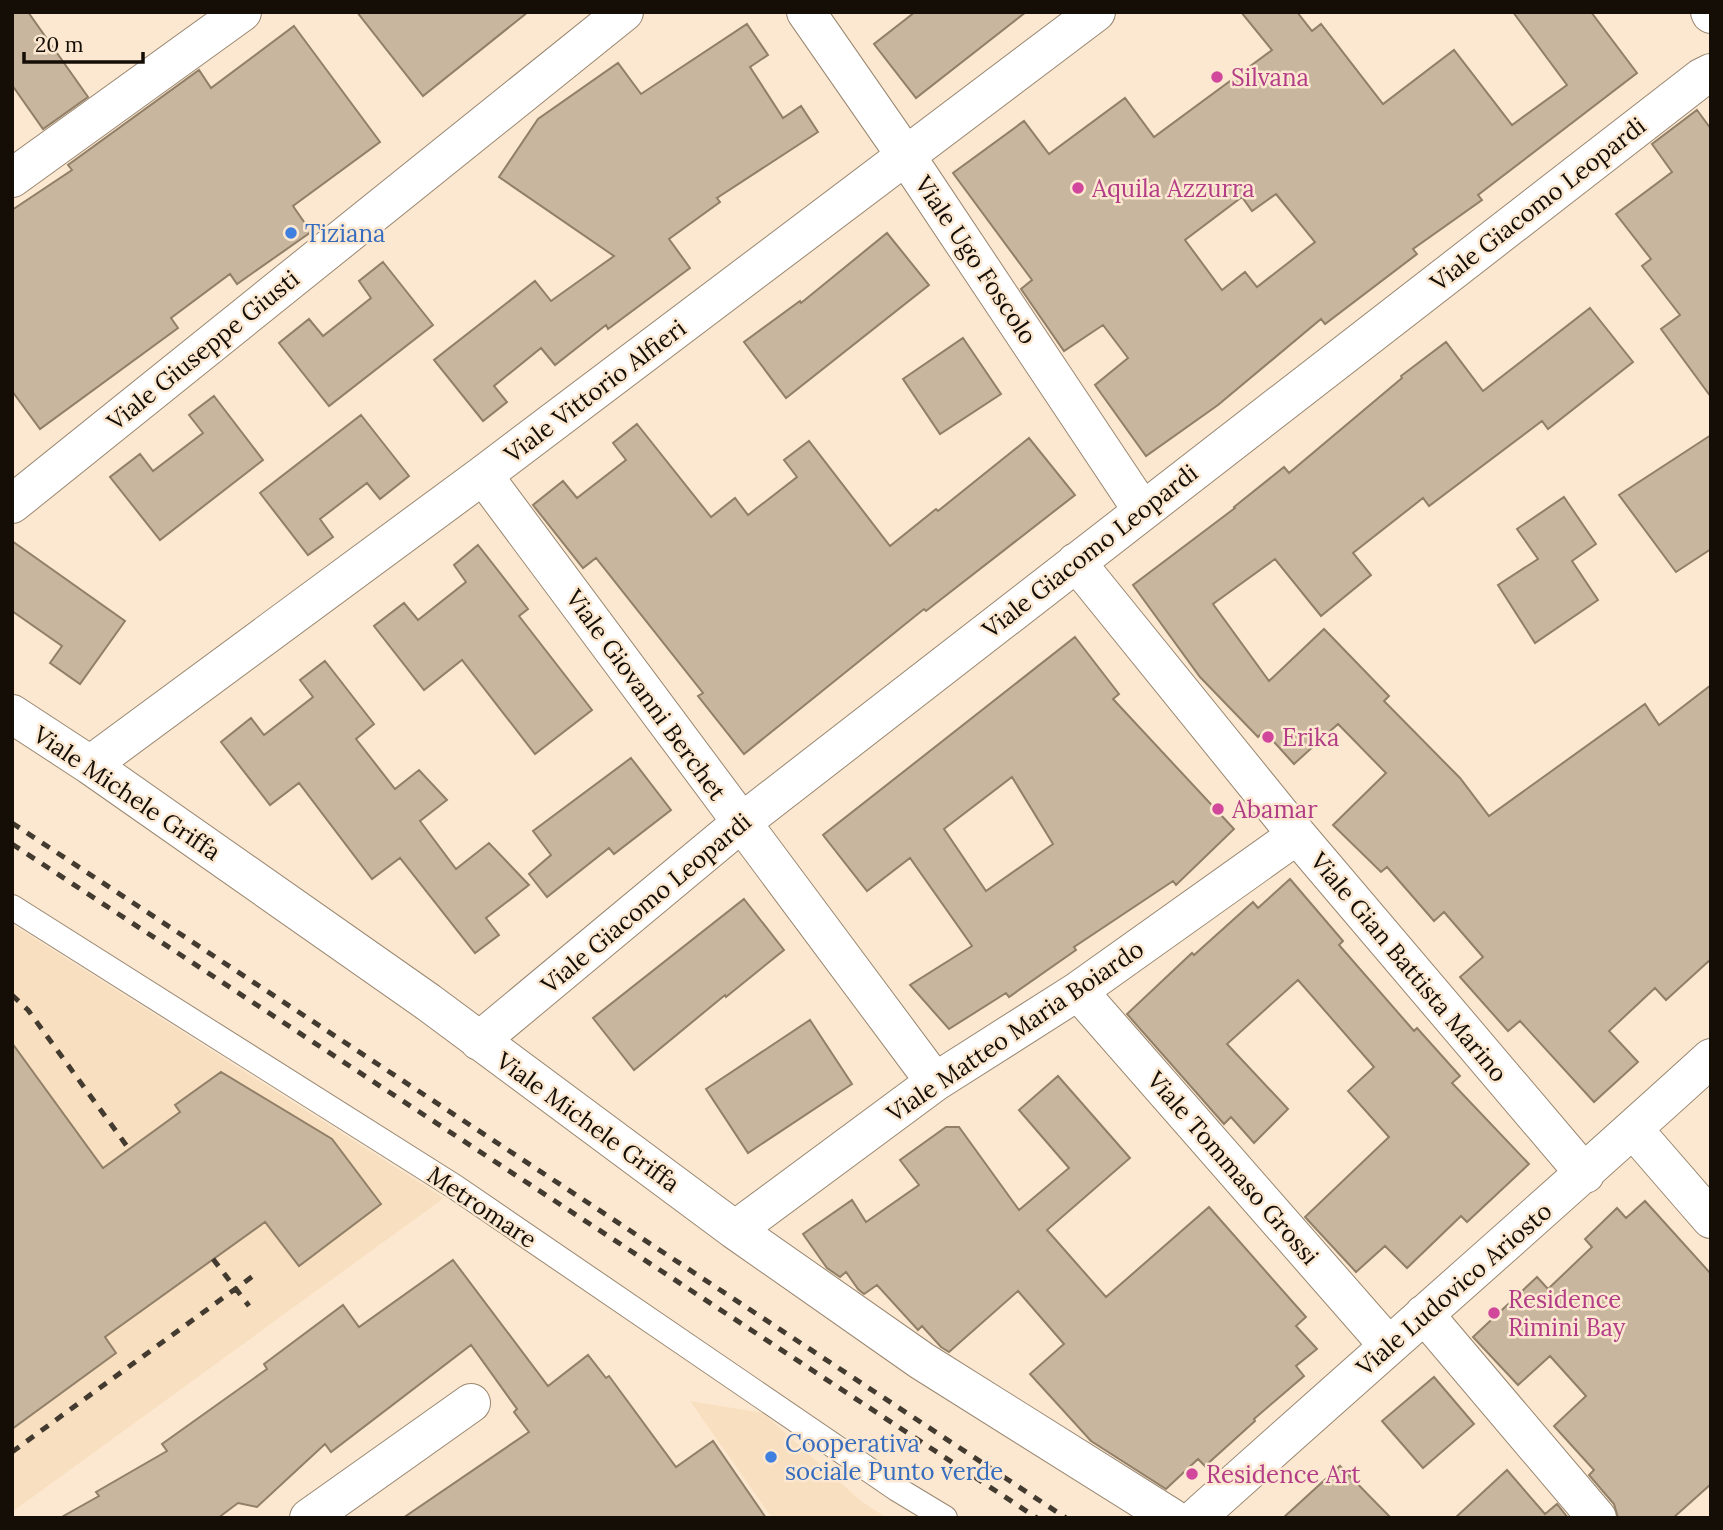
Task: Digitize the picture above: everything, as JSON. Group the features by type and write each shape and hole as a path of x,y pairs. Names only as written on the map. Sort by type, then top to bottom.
{"street":[{"path":"12,178 242,12"},
{"name":"Viale Giuseppe Giusti","path":"12,504 624,12"},
{"name":"Viale Ugo Foscolo","path":"806,12 906,156 1142,510"},
{"name":"Viale Vittorio Alfieri","path":"90,765 483,475 1096,12"},
{"name":"Viale Giacomo Leopardi","path":"479,1041 741,824 1142,510 1690,86 1711,73"},
{"name":"Viale Giovanni Berchet","path":"483,475 935,1082"},
{"name":"Viale Gian Battista Marino","path":"1076,562 1297,835 1585,1174"},
{"name":"Viale Michele Griffa","path":"12,714 90,765 428,1002 734,1230 922,1360 1172,1518"},
{"name":"Viale Matteo Maria Boiardo","path":"734,1230 935,1082 1078,991 1297,835"},
{"name":"Viale Tommaso Grossi","path":"1078,991 1388,1345"},
{"name":"Viale Ludovico Ariosto","path":"1196,1518 1388,1345 1585,1174 1711,1058"},
{"path":"1633,1129 1711,1219"},
{"path":"1424,1314 1597,1518"},
{"path":"324,1513 471,1403"}],"lane":[{"name":"Metromare","path":"12,907 454,1187 897,1489 945,1518"}],"shaded area":[{"path":"12,924 444,1198 12,1512"},
{"name":"Cooperativa sociale Punto verde","path":"690,1401 763,1413 861,1501 887,1518 772,1518"}],"building":[{"path":"12,12 28,12 88,97 43,129 12,85"},
{"path":"357,12 528,12 423,96"},
{"path":"915,12 1026,12 916,98 874,44"},
{"path":"1241,12 1297,12 1312,31 1321,24 1383,104 1454,50 1512,125 1567,85 1513,12 1591,12 1637,73 1478,195 1482,200 1413,249 1417,254 1325,324 1321,319 1218,405 1146,456 1095,385 1128,358 1103,325 1064,351 1021,289 1032,280 953,173 1024,121 1049,154 1125,98 1154,137 1272,50","holes":["1276,194 1315,242 1257,287 1245,272 1222,290 1185,240 1242,197 1252,211"]},
{"path":"747,24 768,55 750,67 783,118 801,106 818,132 717,198 720,202 669,239 690,268 608,329 606,325 555,365 541,348 494,386 507,402 483,421 434,360 535,281 551,301 614,256 499,177 538,119 618,63 641,94"},
{"path":"294,26 380,142 293,206 311,232 237,284 230,274 171,318 178,328 40,429 12,391 12,210 72,170 68,165 199,70 211,88"},
{"path":"1697,110 1711,129 1711,397 1661,329 1680,315 1642,266 1651,259 1616,214 1672,172 1652,144"},
{"path":"887,233 929,285 786,398 744,342 800,301 801,303"},
{"path":"383,262 433,325 329,406 279,343 309,319 323,336 371,298 359,281"},
{"path":"1590,308 1633,362 1548,429 1542,421 1429,506 1423,498 1353,553 1371,575 1321,616 1275,559 1213,604 1269,681 1324,629 1389,696 1384,701 1460,778 1489,816 1645,704 1659,725 1711,685 1711,959 1666,1000 1655,988 1609,1031 1638,1062 1594,1102 1520,1021 1508,1031 1460,977 1483,957 1444,912 1434,921 1387,867 1381,872 1333,825 1386,773 1338,724 1294,764 1264,731 1258,737 1200,677 1133,585 1235,508 1284,467 1289,473 1402,378 1401,376 1446,342 1483,391"},
{"path":"963,338 1001,394 940,434 903,379"},
{"path":"214,396 263,460 160,540 110,477 140,454 153,471 203,433 189,415"},
{"path":"361,415 409,476 380,499 367,483 320,519 333,537 308,555 260,493"},
{"path":"637,424 711,517 735,498 748,515 797,477 784,460 809,441 890,546 1029,438 1075,495 926,611 924,609 744,754 698,696 703,693 596,558 583,568 533,505 563,481 577,498 626,460 613,443"},
{"path":"1711,435 1711,549 1676,572 1619,495"},
{"path":"1564,497 1596,544 1572,561 1598,600 1535,643 1498,585 1538,559 1517,529"},
{"path":"12,541 125,621 80,684 50,663 62,646 12,611"},
{"path":"478,545 528,609 519,616 592,710 535,754 462,660 424,690 374,626 404,603 418,620 466,582 454,565"},
{"path":"1075,637 1119,694 1113,699 1234,829 1176,885 1173,881 1074,947 1076,950 1009,997 1006,993 949,1029 910,985 972,946 910,858 867,891 823,835","holes":["1012,777 1053,844 986,891 944,829"]},
{"path":"325,661 374,724 356,739 395,789 419,770 447,800 420,821 456,869 489,843 529,885 486,918 499,935 475,953 400,858 372,879 299,783 270,805 221,742 251,718 264,735 313,697 300,680"},
{"path":"631,758 671,810 614,854 609,848 547,897 529,874 551,855 533,831"},
{"path":"1290,879 1343,941 1339,945 1414,1031 1417,1028 1460,1076 1452,1083 1529,1164 1467,1222 1461,1216 1407,1268 1385,1246 1356,1272 1305,1217 1389,1137 1348,1091 1374,1067 1298,980 1227,1044 1288,1109 1254,1143 1231,1117 1224,1124 1127,1014 1192,953 1194,955 1253,902 1258,908"},
{"path":"744,899 784,950 634,1070 593,1018"},
{"path":"810,1020 852,1084 748,1153 706,1089"},
{"path":"12,1043 103,1168 180,1112 175,1105 221,1072 332,1139 381,1204 299,1266 265,1222 105,1337 116,1353 12,1429"},
{"path":"1058,1076 1130,1158 1047,1230 1106,1297 1209,1207 1306,1317 1296,1326 1317,1349 1296,1366 1304,1376 1205,1466 1198,1459 1166,1489 1091,1441 1030,1374 1064,1344 1018,1291 949,1352 922,1326 918,1330 877,1285 864,1294 846,1272 840,1277 827,1268 803,1234 852,1200 866,1222 919,1185 900,1160 946,1127 959,1127 1019,1210 1069,1168 1019,1110"},
{"path":"1645,1201 1711,1274 1711,1484 1673,1518 1618,1518 1614,1504 1589,1475 1594,1470 1554,1426 1586,1396 1550,1356 1518,1385 1473,1337 1537,1277 1548,1289 1592,1247 1585,1239 1617,1208 1626,1218"},
{"path":"453,1260 548,1386 588,1355 606,1378 609,1376 676,1467 713,1441 766,1518 403,1518 529,1432 514,1412 517,1409 471,1345 331,1452 325,1444 257,1507 238,1503 218,1518 60,1518 99,1496 96,1492 167,1451 162,1444 267,1369 264,1364 343,1305 359,1327"},
{"path":"1434,1377 1474,1424 1423,1468 1382,1421"},
{"path":"1340,1466 1391,1518 1283,1518"},
{"path":"1507,1470 1545,1514 1557,1504 1568,1518 1455,1518"}],"railway":[{"path":"12,823 1066,1518"},
{"path":"12,844 1037,1518"},
{"path":"12,995 28,1010 129,1149"},
{"path":"213,1259 249,1306"},
{"path":"12,1452 253,1276"}],"place":[{"name":"Silvana","path":"1217,77"},
{"name":"Aquila Azzurra","path":"1078,188"},
{"name":"Tiziana","path":"291,233"},
{"name":"Erika","path":"1268,737"},
{"name":"Abamar","path":"1218,809"},
{"name":"Residence Rimini Bay","path":"1494,1313"},
{"name":"Cooperativa sociale Punto verde","path":"771,1457"},
{"name":"Residence Art","path":"1192,1474"}]}
